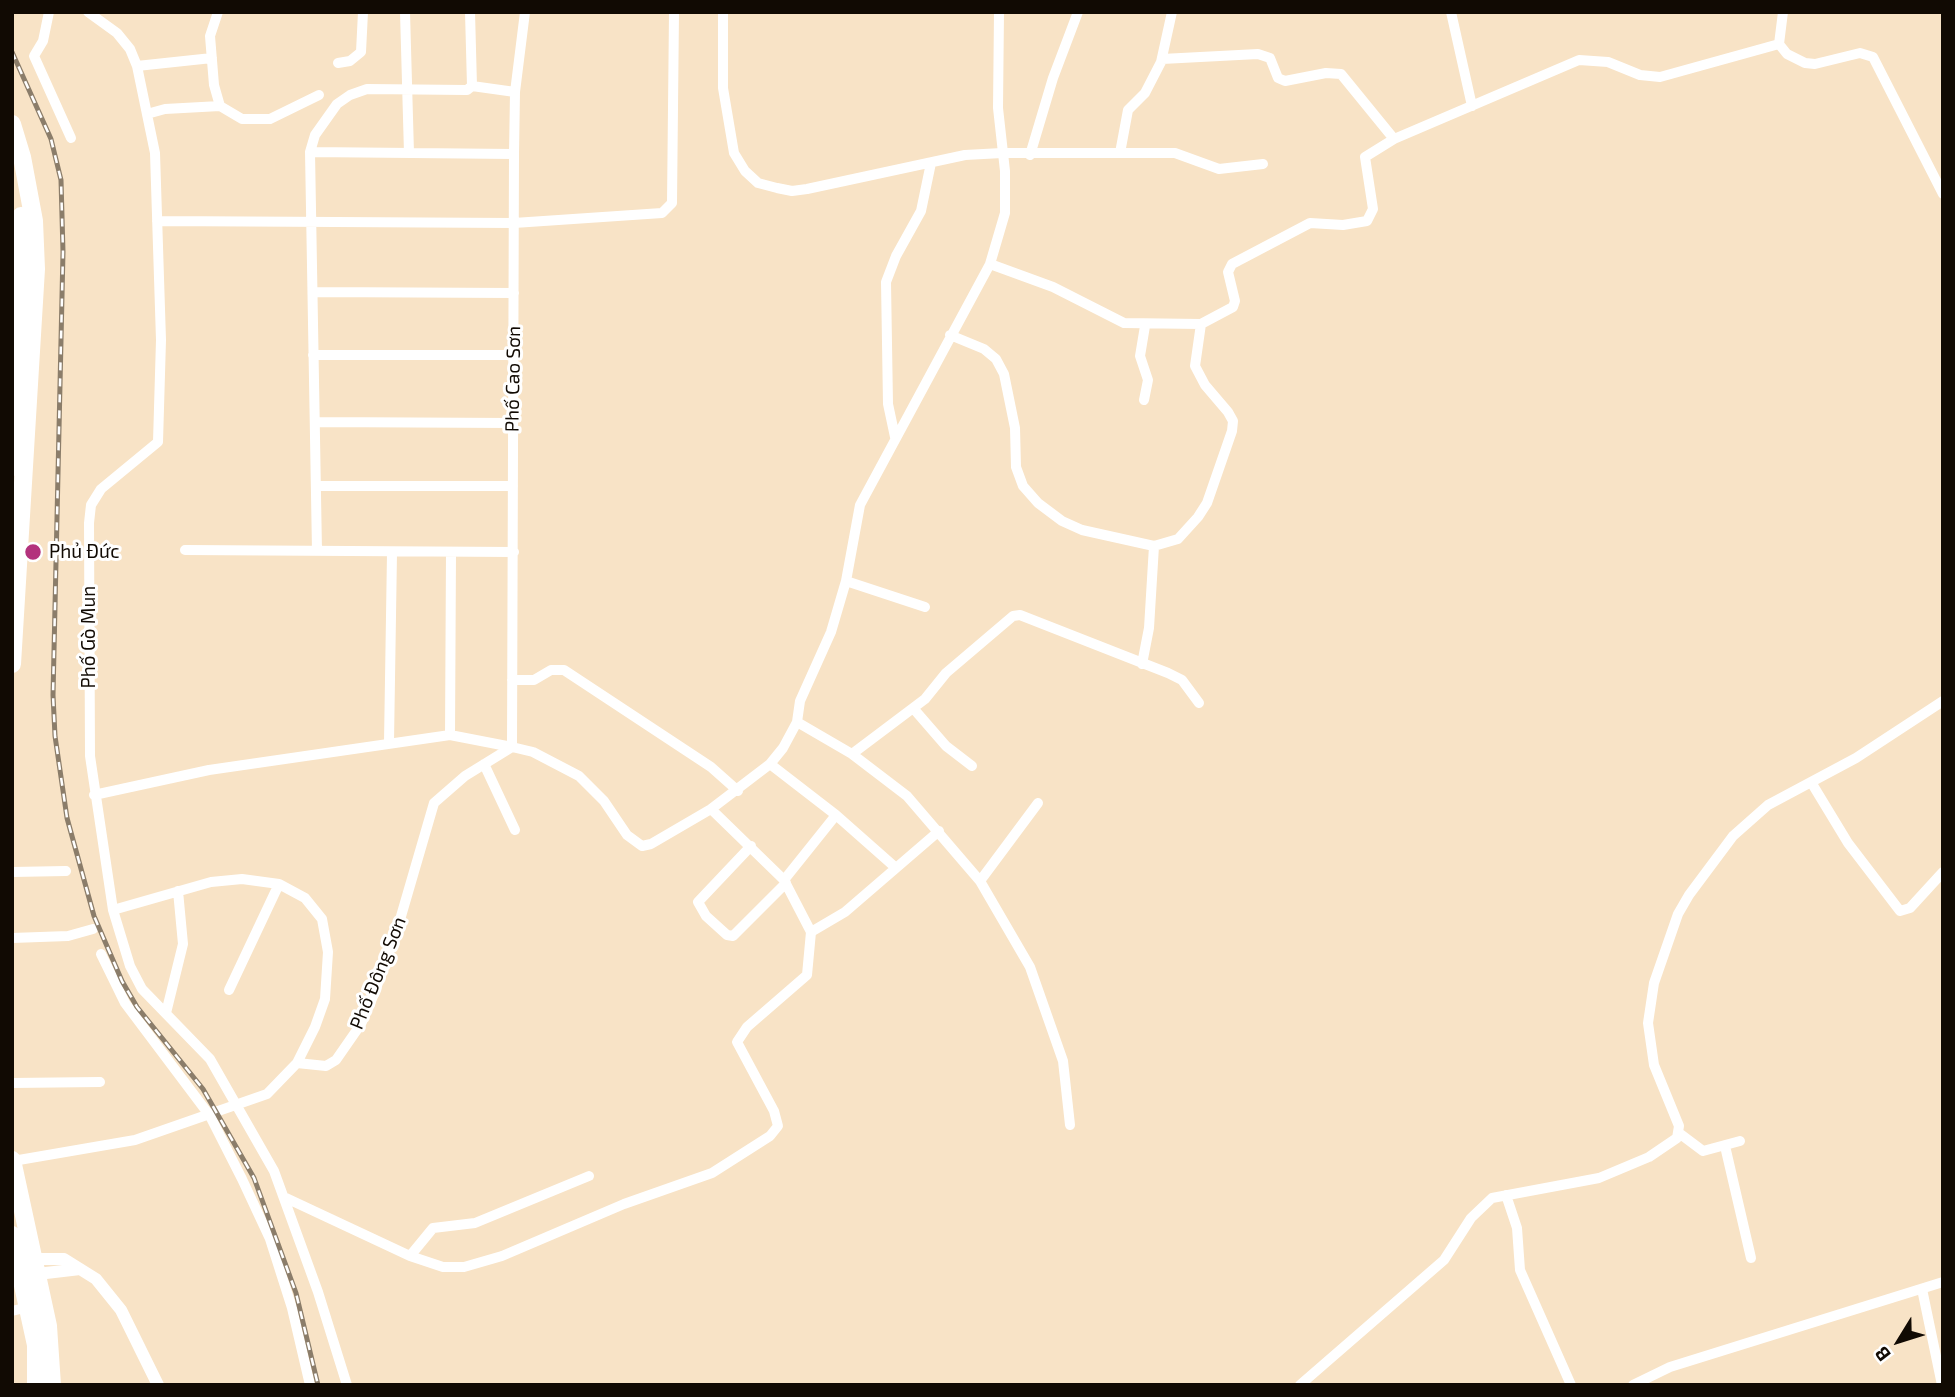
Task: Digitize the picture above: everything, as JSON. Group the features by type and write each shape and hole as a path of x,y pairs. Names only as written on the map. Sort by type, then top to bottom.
{"highway":[{"path":"12,124 22,157 34,221 36,269 12,664"},
{"path":"12,168 22,224 12,467"},
{"path":"12,1160 28,1267 51,1347 52,1385"},
{"path":"12,1235 28,1267 20,1309 37,1361 36,1385"}],"street":[{"path":"49,12 43,41 34,56 71,138"},
{"name":"Phố Gò Mun","path":"88,12 117,33 130,49 137,66 155,153 157,221 160,436 155,446 101,489 91,505 90,756 113,911 130,967 142,989 210,1059 239,1105 286,1198 346,1385"},
{"path":"218,12 211,36 214,85 220,106"},
{"path":"338,63 350,61 362,52 363,12"},
{"path":"405,12 409,153"},
{"path":"470,12 472,86"},
{"name":"Phố Cao Sơn","path":"512,747 514,154 516,93 525,12"},
{"path":"157,221 514,223 662,212 672,203 674,12"},
{"path":"723,12 723,88 734,153 745,171 758,183 792,191 965,155 1002,153 1175,153 1219,169 1263,164"},
{"path":"94,795 209,770 450,735 533,752 579,776 604,801 626,835 642,846 652,844 711,809 770,764 783,748 797,722 800,701 831,632 846,581 860,505 990,264 1005,213 998,108 999,12"},
{"path":"1030,155 1053,78 1078,12"},
{"path":"1120,153 1128,110 1145,93 1162,59 1172,12"},
{"path":"1451,12 1472,106"},
{"path":"1783,12 1779,44 1787,54 1805,63 1815,64 1860,53 1873,57 1943,194"},
{"path":"990,264 1053,287 1124,323 1145,326 1201,324 1233,307 1235,301 1228,272 1232,264 1310,223 1343,225 1367,221 1373,209 1365,157 1394,139 1580,61 1608,62 1640,75 1660,78 1779,44"},
{"path":"1162,59 1258,54 1270,58 1278,78 1285,81 1334,72 1341,74 1394,139"},
{"path":"137,66 212,58"},
{"path":"317,551 310,152 322,123 337,104 350,95 367,89 467,90 472,86 516,93"},
{"path":"147,114 165,109 220,106 243,119 270,119 319,96"},
{"path":"310,152 514,154"},
{"path":"895,437 888,404 886,282 895,257 921,211 931,163"},
{"path":"313,292 514,293"},
{"path":"950,335 984,349 996,359 1003,374 1015,428 1016,467 1023,486 1038,503 1062,521 1082,530 1154,545 1178,539 1198,517 1207,503 1232,430 1233,421 1228,412 1205,385 1195,366 1201,324"},
{"path":"1144,400 1148,380 1140,356 1145,326"},
{"path":"313,355 514,355"},
{"path":"315,422 512,423"},
{"path":"316,486 513,486"},
{"path":"1142,664 1149,628 1154,545"},
{"path":"185,551 514,552"},
{"path":"450,735 451,552"},
{"path":"389,742 392,553"},
{"path":"846,581 925,607"},
{"path":"852,754 931,693 946,673 1013,616 1020,615 1182,680 1199,703"},
{"path":"512,680 534,680 551,670 564,670 712,767 738,791"},
{"path":"1740,1141 1703,1151 1679,1133 1654,1065 1648,1023 1654,983 1678,915 1708,866 1746,822 1768,805 1856,758 1943,701"},
{"path":"913,708 946,746 972,766"},
{"path":"797,722 852,754 907,796 980,881 1030,967 1063,1062 1070,1125"},
{"name":"Phố Đông Sơn","path":"297,1063 326,1066 348,1046 374,994 397,930 429,814 446,790 512,747"},
{"path":"484,764 516,830"},
{"path":"770,764 896,868"},
{"path":"1811,782 1848,843 1899,911 1910,908 1943,872"},
{"path":"980,881 1038,803"},
{"path":"286,1198 410,1256 453,1268 502,1256 624,1204 712,1173 770,1136 778,1126 774,1111 737,1042 747,1027 807,975 811,932 785,881 711,809"},
{"path":"751,846 698,902 706,916 727,935 733,936 785,881 835,815"},
{"path":"811,932 845,912 939,831"},
{"path":"12,872 66,871"},
{"path":"12,1160 135,1140 267,1094 297,1063 315,1027 325,999 328,952 322,919 305,898 279,884 232,880 211,882 113,911"},
{"path":"229,990 279,884"},
{"path":"166,1013 183,944 178,891"},
{"path":"12,938 68,936 93,929"},
{"path":"101,954 125,1003 210,1116 270,1239 292,1308 310,1385"},
{"path":"12,1083 100,1082"},
{"path":"1300,1385 1444,1259 1482,1206 1492,1198 1599,1178 1649,1157 1679,1133"},
{"path":"1725,1146 1751,1258"},
{"path":"410,1256 433,1228 475,1223 589,1176"},
{"path":"1506,1195 1517,1228 1520,1270 1571,1385"},
{"path":"28,1267 80,1269 101,1284 121,1310 158,1385"},
{"path":"1633,1385 1670,1367 1943,1282"},
{"path":"1922,1289 1942,1385"}],"railway":[{"path":"12,52 51,139 61,180 63,252 53,695 55,736 67,818 94,916 122,981 137,1007 203,1089 254,1178 296,1293 318,1385"}],"place":[{"name":"Phủ Đức","path":"33,552"}]}
